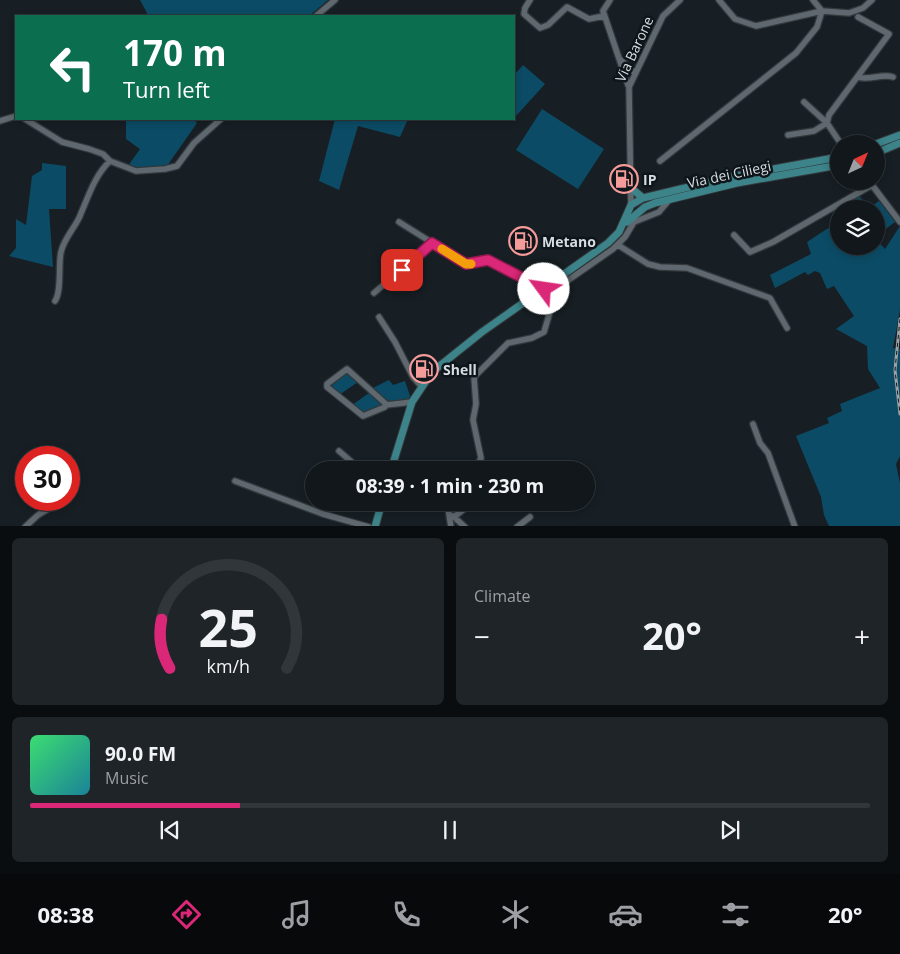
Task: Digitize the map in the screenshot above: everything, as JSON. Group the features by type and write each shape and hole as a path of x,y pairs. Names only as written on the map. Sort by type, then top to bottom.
{"main road":[{"path":"885,141 900,135"},
{"path":"885,149 900,143"},
{"name":"Via dei Ciliegi","path":"632,205 642,198 735,176 830,159"},
{"name":"Via dei Ciliegi","path":"394,461 412,402 421,386 449,357 608,243 630,218 648,205 737,183 830,167"},
{"path":"632,188 642,198"},
{"path":"623,226 632,205 638,208 648,205"},
{"path":"375,526 379,511"}],"street":[{"path":"317,15 335,0"},
{"path":"530,0 526,5 524,14 540,28 548,25 568,7 589,18 604,16"},
{"path":"610,0 603,9 604,16 620,60 631,73 634,72"},
{"name":"Via Barone","path":"632,205 627,98 629,87 634,72 663,16 680,0"},
{"path":"719,0 735,18 756,26 822,11 849,14 872,0"},
{"path":"813,0 822,11"},
{"path":"660,161 796,53 817,27 822,11"},
{"path":"788,135 808,133 827,123 829,115 889,34 858,17"},
{"path":"626,66 639,63"},
{"path":"626,66 629,87"},
{"path":"857,77 865,80 888,75 893,77"},
{"path":"804,102 827,123 835,135"},
{"path":"0,121 15,116"},
{"path":"27,120 62,142 103,154 110,161 136,171 173,168 194,143 220,120"},
{"path":"55,301 59,292 60,258 63,244 78,218 96,178 110,161"},
{"path":"734,235 750,252 773,242 859,190"},
{"path":"876,190 900,222"},
{"path":"480,461 481,458 473,420 476,404 473,380 476,374 508,343 532,338 544,332 557,288 618,245 626,237 630,225 640,218 664,208 670,199"},
{"path":"648,205 652,214"},
{"path":"399,222 466,264 488,260 544,289"},
{"path":"374,293 432,243"},
{"path":"618,245 648,264 660,267 687,268 770,298 787,328"},
{"path":"379,317 395,342 413,377 421,386"},
{"path":"386,405 349,370 326,386 363,416 386,405 412,402"},
{"path":"753,424 760,443 768,453 795,526"},
{"path":"339,451 351,461"},
{"path":"235,481 323,514 370,526"},
{"path":"25,526 45,511"},
{"path":"454,517 462,511"},
{"path":"449,512 465,526"},
{"path":"449,512 451,526"},
{"path":"517,526 530,517"}],"shaded area":[{"path":"140,0 328,0 310,15 146,15"},
{"path":"523,65 545,84 516,116 515,115 515,74"},
{"path":"542,109 604,149 578,189 516,150"},
{"path":"126,120 194,120 197,123 167,166 158,169 128,166 140,149 126,139"},
{"path":"335,120 408,120 400,137 358,126 339,190 319,181"},
{"path":"42,163 66,166 66,209 49,209 53,267 9,256 16,248 16,219 26,225 32,176 42,170"},
{"path":"859,195 862,200 851,200"},
{"path":"885,209 895,222 885,229"},
{"path":"900,226 900,310 893,348 900,349 900,456 896,464 900,483 900,526 829,526 824,515 821,497 796,436 829,423 827,418 842,411 840,404 880,388 868,369 867,346 836,329 854,316 834,286 827,289 820,273 815,271 808,275 805,272 775,288 770,275 811,254 807,242 830,227 830,255 885,255 885,249"},
{"path":"347,372 358,382 339,395 328,386"},
{"path":"389,380 393,385 405,381 410,396 408,400 388,403 373,388"},
{"path":"369,393 383,406 365,415 352,405"}],"railway":[{"path":"900,319 895,370 900,414"}],"slow traffic":[{"path":"442,249 466,264 471,264"}],"place":[{"name":"IP","path":"624,179"},
{"name":"Metano","path":"523,241"},
{"name":"Shell","path":"424,369"}],"route":[{"path":"402,270 432,243 466,264 484,259 488,260 517,273 544,289"}]}
